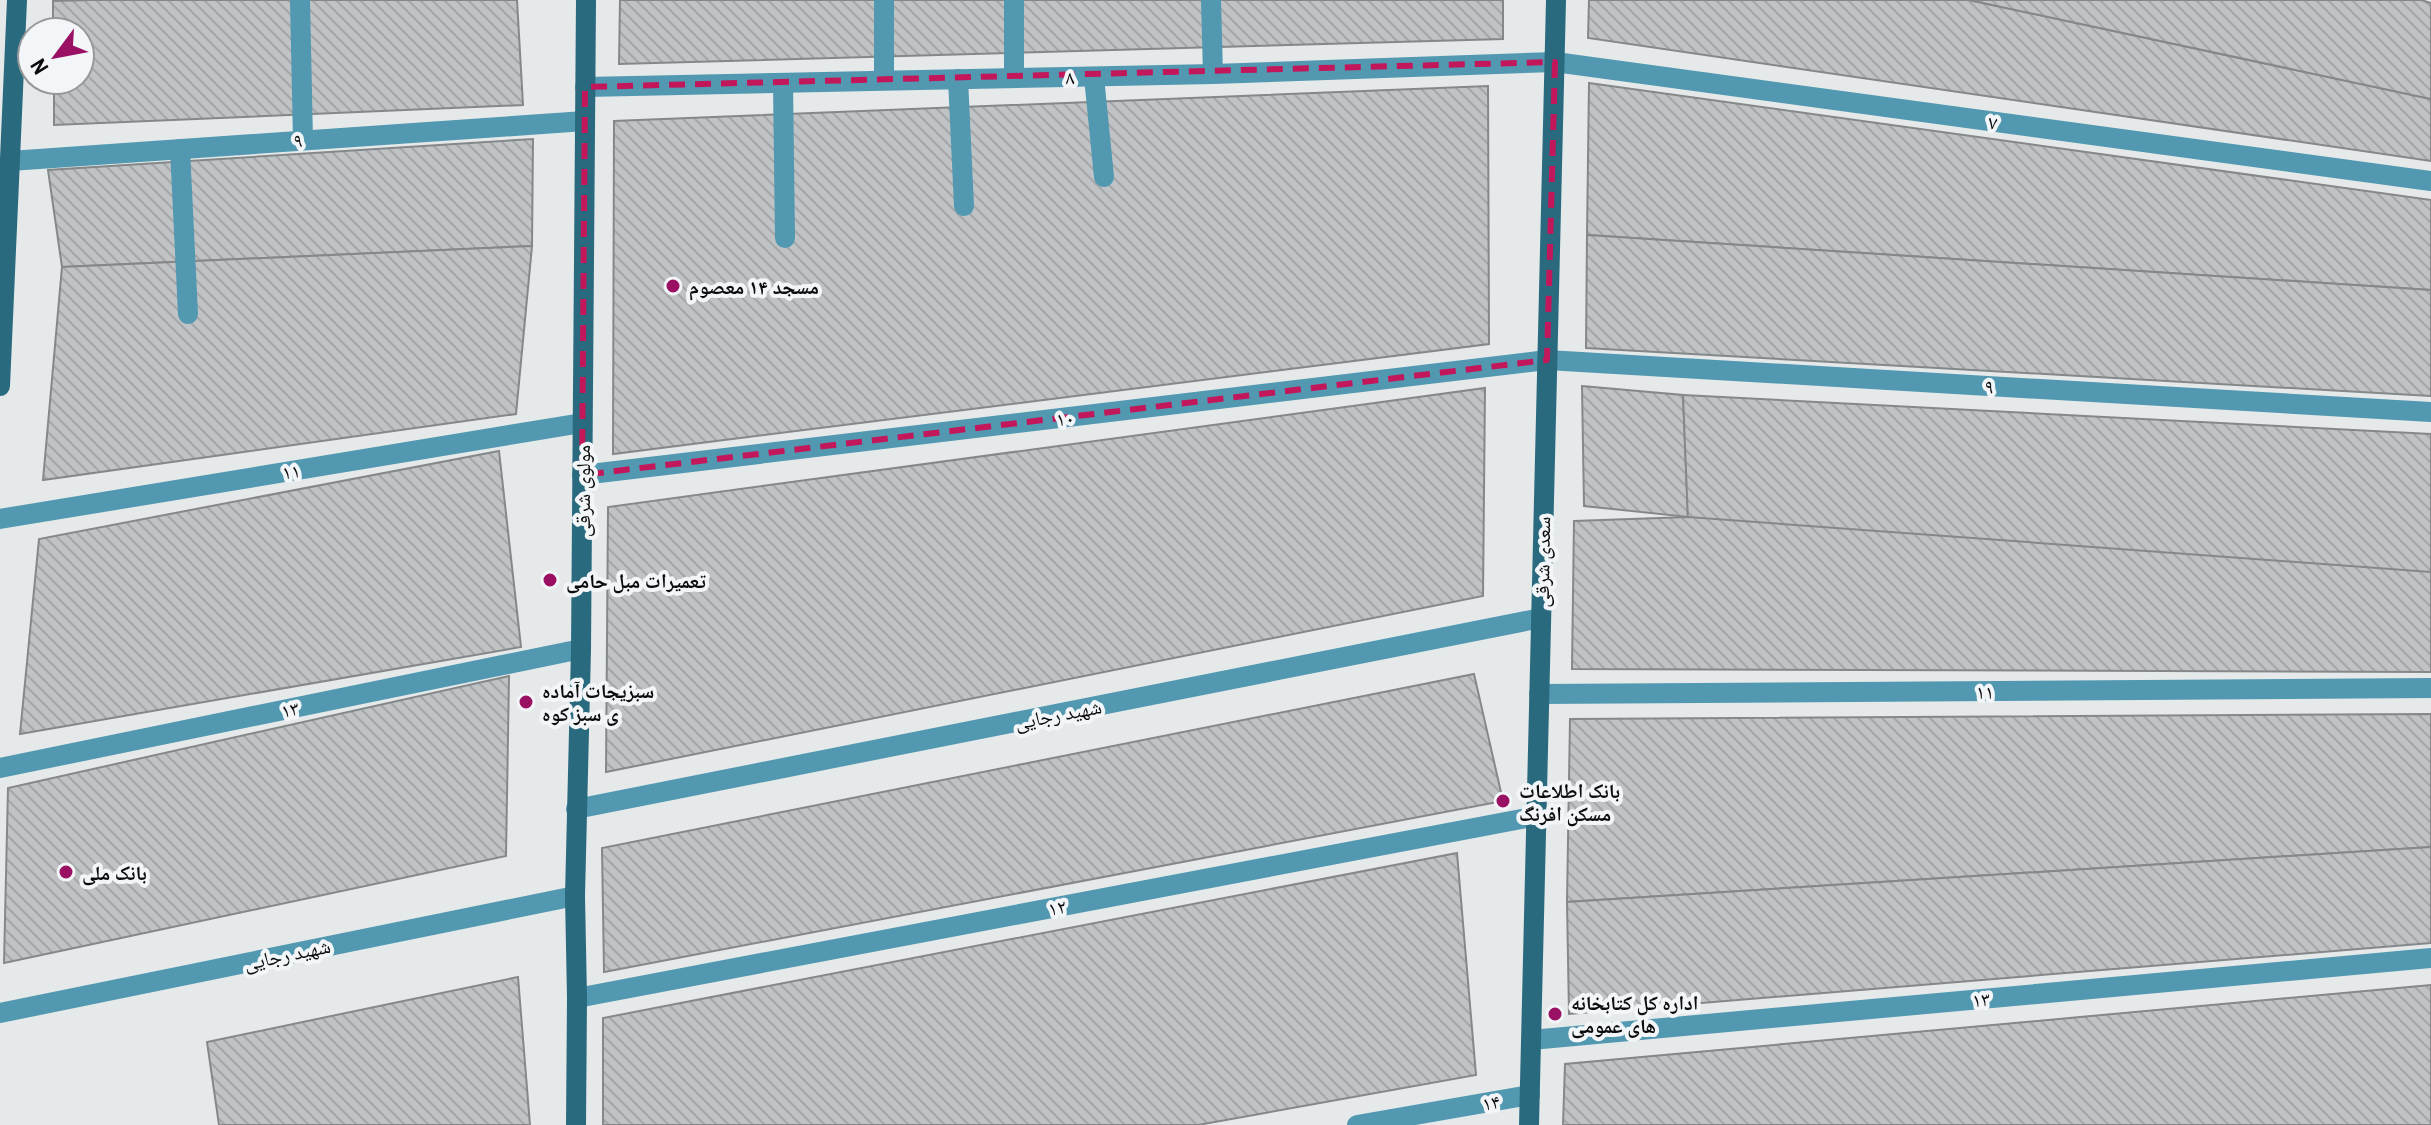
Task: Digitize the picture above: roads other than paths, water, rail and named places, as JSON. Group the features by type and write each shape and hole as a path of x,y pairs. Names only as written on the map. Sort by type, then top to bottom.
{"main road":[{"path":"0,386 17,0"},
{"name":"مولوی شرقی","path":"576,1125 575,896 581,649 586,0"},
{"name":"سعدی شرقی","path":"1529,1125 1556,0"}],"street":[{"path":"300,0 303,140"},
{"path":"884,0 884,80"},
{"path":"1014,0 1014,78"},
{"path":"1211,0 1213,74"},
{"name":"۸","path":"585,87 1213,74 1555,62"},
{"name":"۷","path":"1555,62 2431,181"},
{"path":"1094,77 1104,177"},
{"path":"958,79 964,206"},
{"path":"783,83 785,238"},
{"name":"۹","path":"10,161 585,121"},
{"path":"180,149 188,314"},
{"name":"۹","path":"1547,360 2431,412"},
{"name":"۱۰","path":"582,475 1547,360"},
{"name":"۱۱","path":"0,519 582,423"},
{"name":"شهید رجایی","path":"576,809 1541,618"},
{"name":"۱۳","path":"0,768 581,649"},
{"name":"۱۱","path":"1539,694 2431,688"},
{"name":"۱۲","path":"577,998 1537,816"},
{"name":"شهید رجایی","path":"0,1013 575,896"},
{"name":"۱۳","path":"1531,1040 2431,958"},
{"name":"۱۴","path":"1357,1125 1530,1095"}],"place":[{"name":"مسجد ۱۴ معصوم","path":"673,286"},
{"name":"تعمیرات مبل حامی","path":"550,580"},
{"name":"سبزیجات آماده ی سبز کوه","path":"526,702"},
{"name":"بانک اطلاعات مسکن افرنگ","path":"1503,801"},
{"name":"بانک ملی","path":"66,872"},
{"name":"اداره کل کتابخانه های عمومی","path":"1555,1014"}]}
